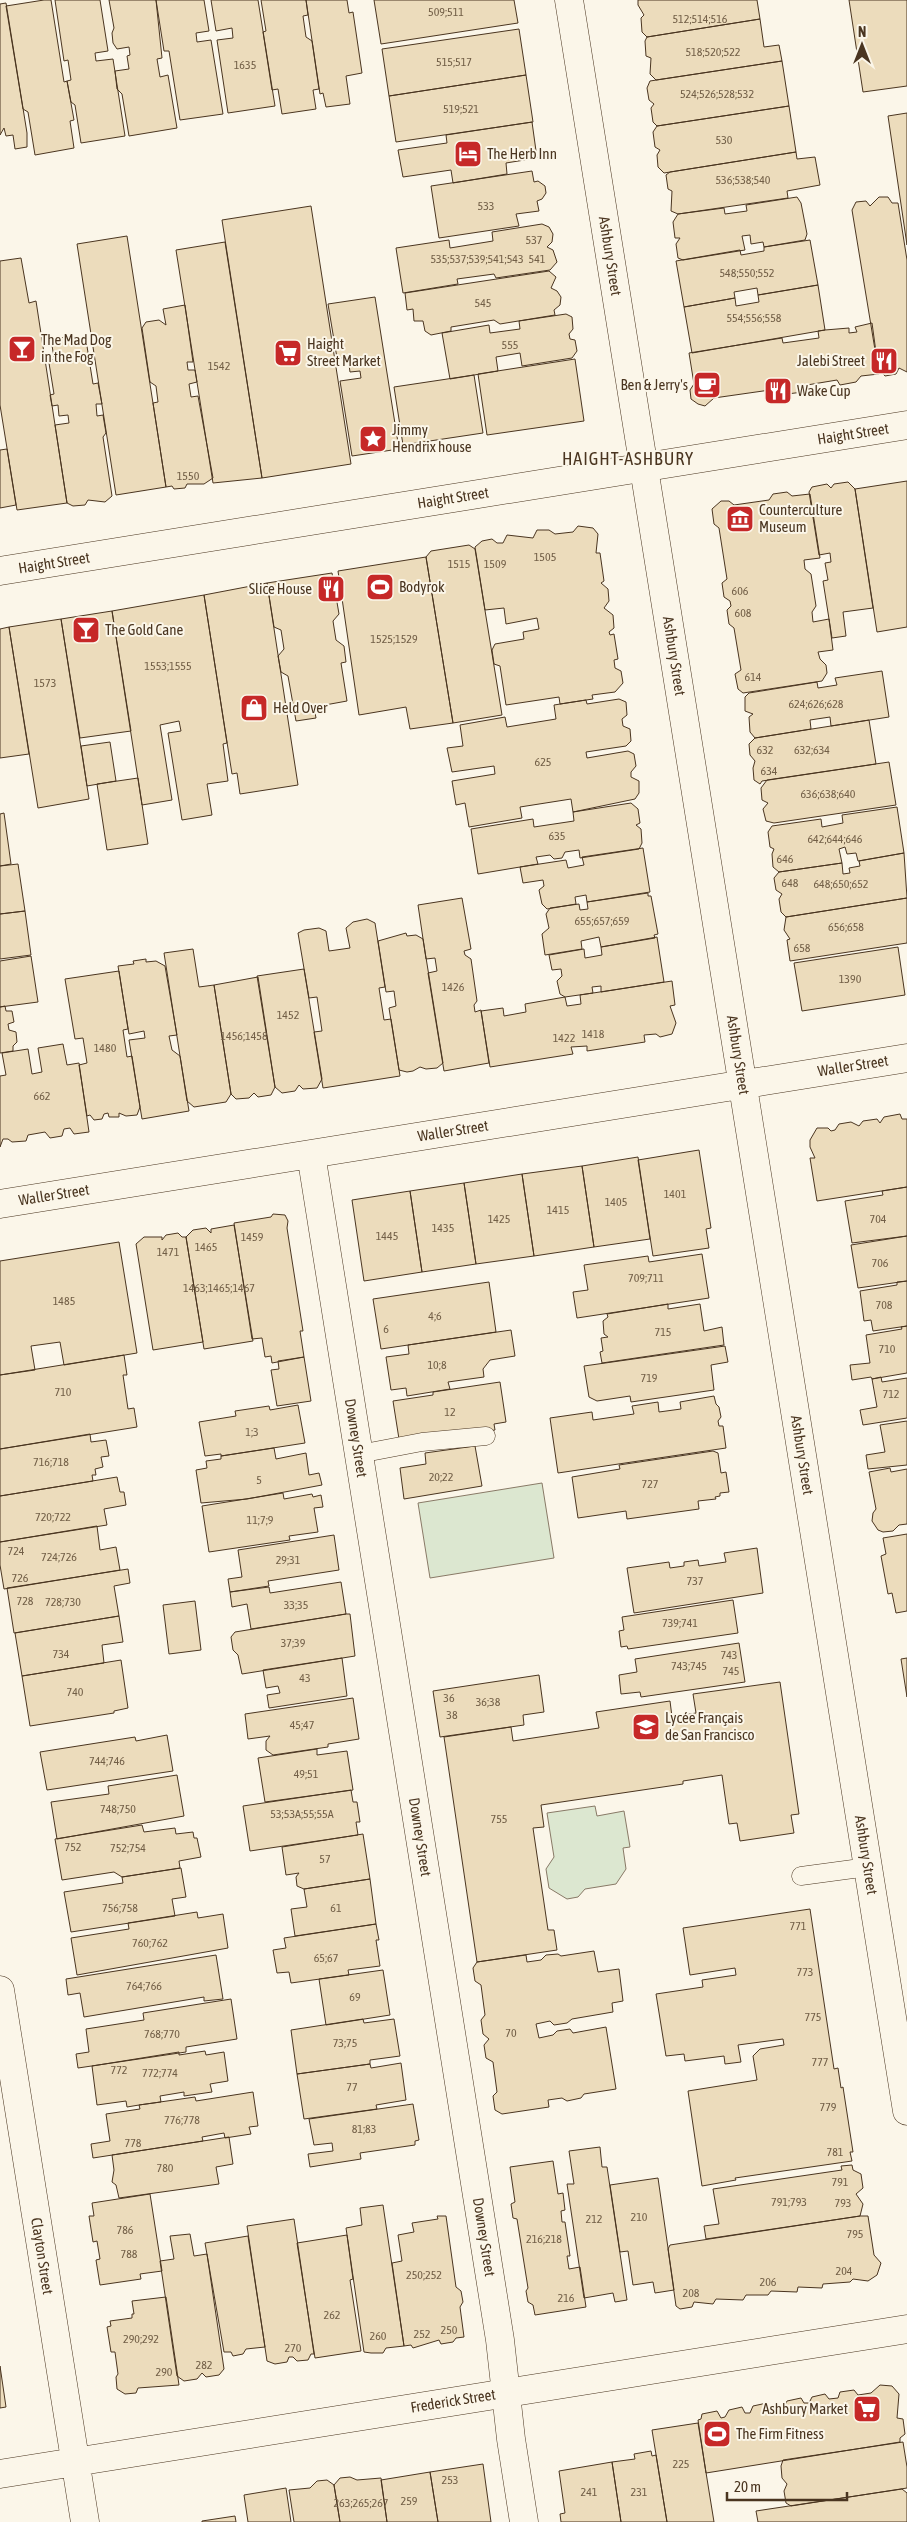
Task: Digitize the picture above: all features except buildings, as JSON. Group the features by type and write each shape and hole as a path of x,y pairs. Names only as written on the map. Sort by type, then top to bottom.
{"street":[{"name":"Ashbury Street","path":"569,0 907,2111"},
{"name":"Haight Street","path":"0,571 907,425"},
{"name":"Waller Street","path":"0,1204 907,1058"},
{"name":"Downey Street","path":"310,1154 500,2340 524,2522"},
{"name":"Clayton Street","path":"0,1990 85,2522"},
{"name":"Frederick Street","path":"0,2474 907,2328"}],"lane":[{"path":"359,1454 422,1442 486,1436"},
{"path":"801,1876 868,1867"}],"green space":[{"path":"542,1483 554,1558 430,1578 418,1503"},
{"path":"595,1806 597,1816 624,1811 630,1847 623,1848 626,1869 616,1884 585,1889 578,1897 567,1899 549,1888 546,1869 554,1857 547,1813"}],"place":[{"name":"The Herb Inn","path":"468,154"},
{"name":"The Mad Dog in the Fog","path":"22,349"},
{"name":"Haight Street Market","path":"288,353"},
{"name":"Jalebi Street","path":"884,361"},
{"name":"Ben & Jerry's","path":"707,385"},
{"name":"Wake Cup","path":"778,391"},
{"name":"Jimmy Hendrix house","path":"373,439"},
{"name":"Counterculture Museum","path":"740,519"},
{"name":"Bodyrok","path":"380,587"},
{"name":"Slice House","path":"331,589"},
{"name":"The Gold Cane","path":"86,630"},
{"name":"Held Over","path":"254,708"},
{"name":"Lycée Français de San Francisco","path":"646,1727"},
{"name":"Ashbury Market","path":"867,2409"},
{"name":"The Firm Fitness","path":"717,2434"}],"district":[{"name":"HAIGHT-ASHBURY","path":"628,459"}]}
